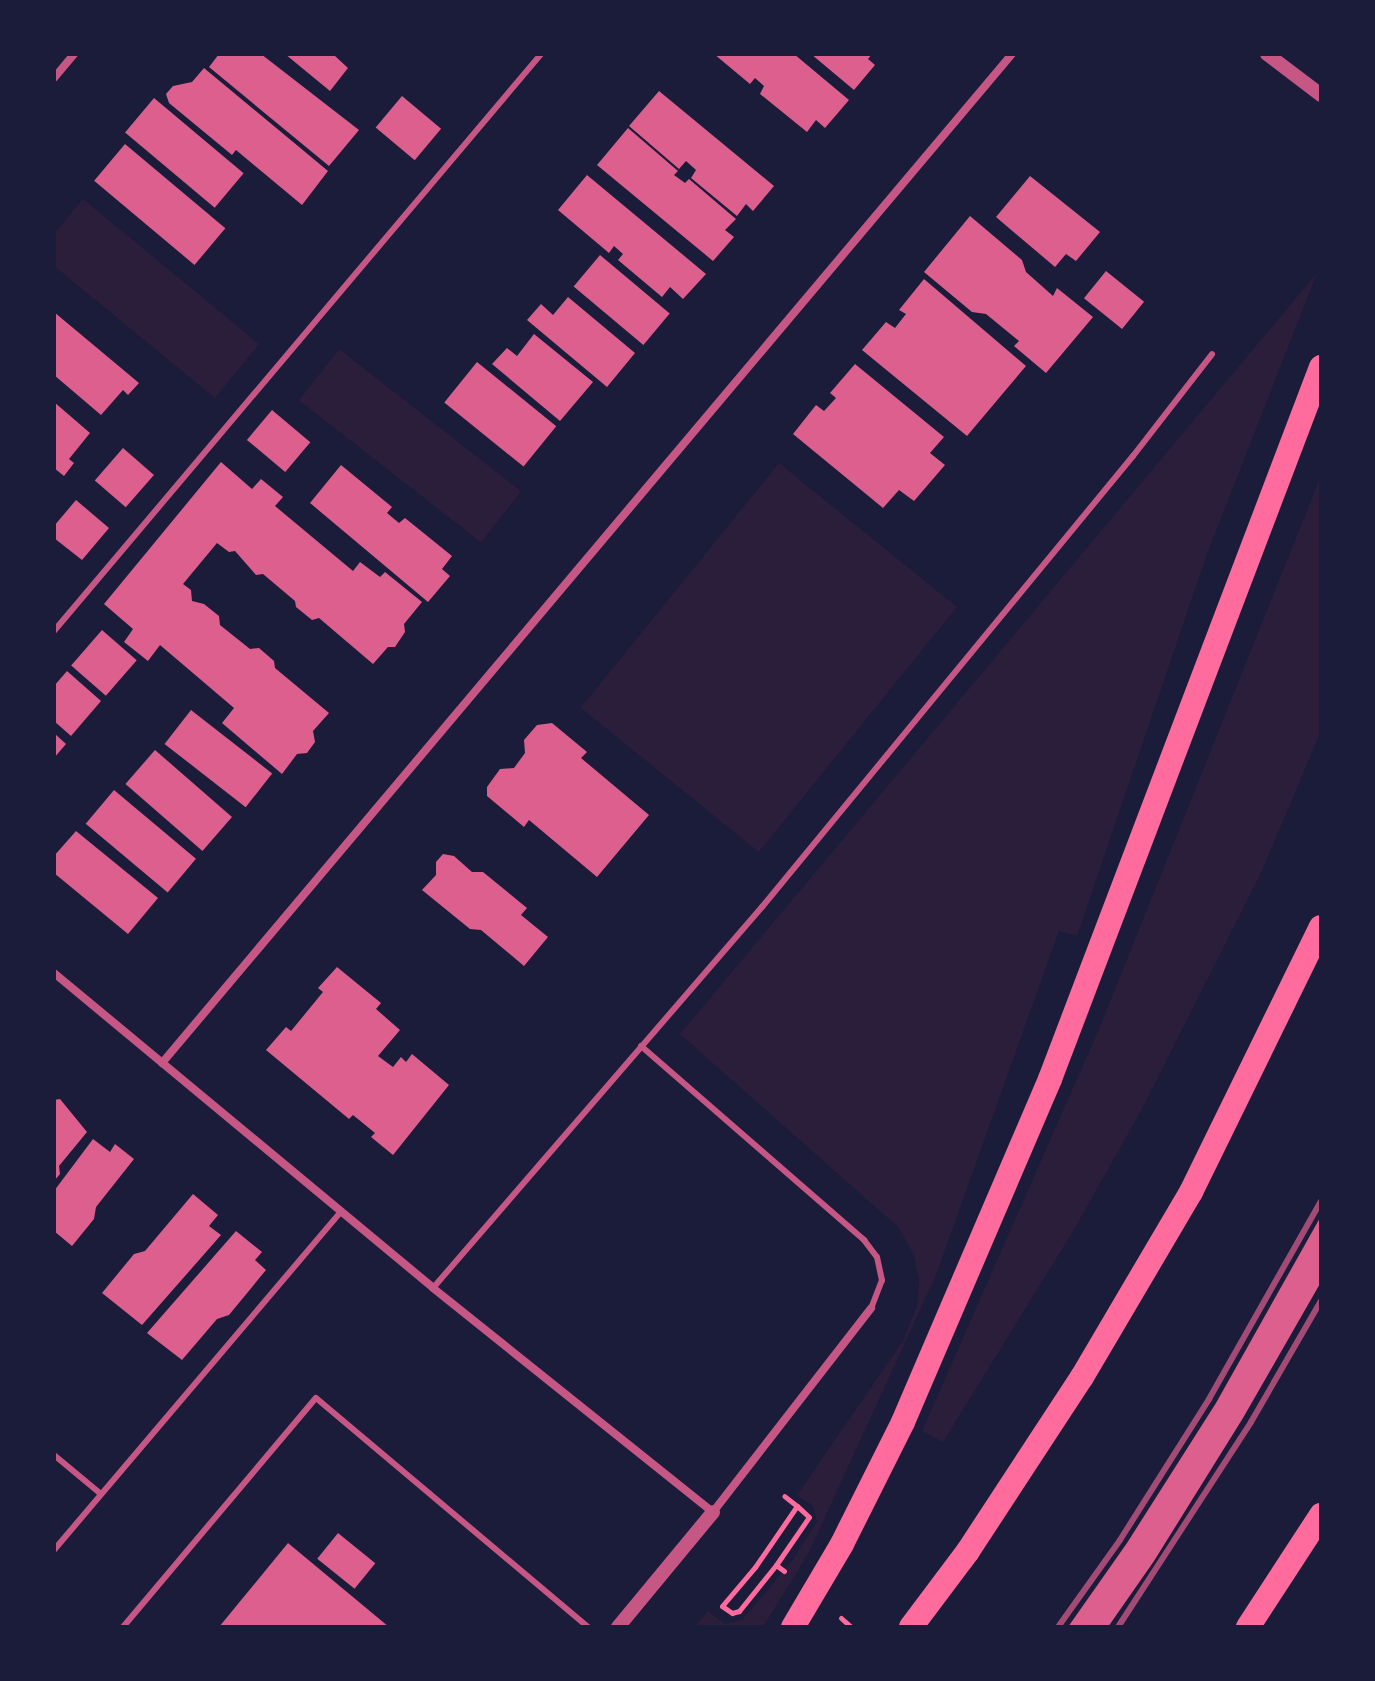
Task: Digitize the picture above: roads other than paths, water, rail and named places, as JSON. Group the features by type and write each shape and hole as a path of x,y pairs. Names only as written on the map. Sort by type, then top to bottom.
{"highway":[{"path":"793,1627 842,1544 903,1422 1044,1093 1321,367"},
{"path":"911,1627 968,1551 1082,1377 1191,1192 1321,927"},
{"path":"1248,1627 1321,1515"}],"street":[{"path":"54,78 74,54"},
{"path":"162,1063 1012,54"},
{"path":"1267,54 1321,95"},
{"path":"54,973 433,1288 713,1512"},
{"path":"618,1627 713,1512 871,1308"}],"lane":[{"path":"54,631 541,54"},
{"path":"433,1288 872,773 1133,456 1212,354"},
{"path":"641,1046 864,1240 877,1257 882,1280 871,1308"},
{"path":"54,1550 341,1212"},
{"path":"123,1627 316,1398 588,1627"},
{"path":"54,1455 101,1494"}],"railway":[{"path":"1058,1627 1120,1540 1209,1399 1321,1201"},
{"path":"1118,1627 1251,1422 1321,1301"}]}
